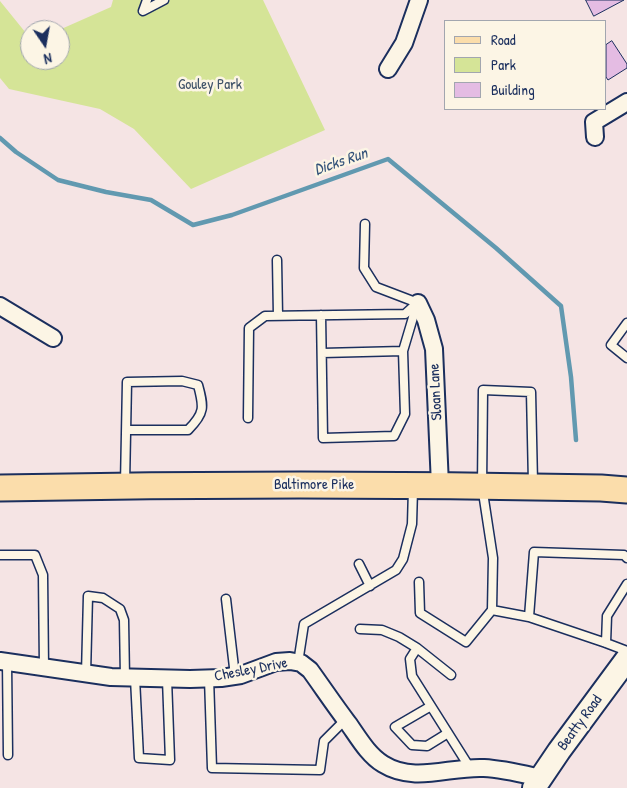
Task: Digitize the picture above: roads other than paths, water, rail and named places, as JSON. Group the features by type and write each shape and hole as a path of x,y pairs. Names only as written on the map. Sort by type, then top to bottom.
{"main road":[{"name":"Baltimore Pike","path":"0,488 440,485 627,490"}],"street":[{"path":"388,69 404,43 419,0"},
{"path":"596,137 594,122 627,102"},
{"name":"Sloan Lane","path":"418,303 426,320 434,349 440,485"},
{"path":"0,306 53,338"},
{"name":"Beatty Road","path":"538,783 559,750 627,659"},
{"name":"Chesley Drive","path":"4,662 111,678 209,678 235,676 276,662 298,662 310,670 360,741 382,764 394,770 432,774 470,768 484,768 500,770 538,783"}],"lane":[{"path":"146,0 143,10 164,0"},
{"path":"365,224 364,268 376,287 418,303"},
{"path":"277,260 278,316"},
{"path":"248,418 249,328 265,316 405,314 418,303"},
{"path":"321,315 323,438 394,436 404,414 403,351 418,303"},
{"path":"627,323 611,345 627,358"},
{"path":"322,353 403,351"},
{"path":"125,486 127,382 182,381 198,385 203,403 198,419 188,430 127,430"},
{"path":"419,582 420,613 466,642 492,610 493,558 482,486 484,390 531,392 534,487"},
{"path":"298,662 304,624 396,570 403,559 412,524 413,485"},
{"path":"529,617 534,552 624,555 627,558"},
{"path":"0,555 35,555 43,575 44,668"},
{"path":"359,564 370,586"},
{"path":"606,643 607,616 627,584"},
{"path":"86,674 88,596 103,598 120,609 124,620 139,758 170,760 167,678"},
{"path":"226,600 235,676"},
{"path":"492,610 529,617 627,651"},
{"path":"360,630 382,630 399,637 417,648 451,675"},
{"path":"417,648 410,659 412,676 470,768"},
{"path":"4,662 8,755"},
{"path":"209,678 212,768 320,770 324,741 345,720"},
{"path":"431,706 395,727 412,745 427,746 448,733"}],"waterway":[{"name":"Dicks Run","path":"0,138 16,152 58,180 106,192 151,200 193,225 232,215 388,159 496,248 561,306 571,377 576,440"}],"park label":[{"name":"Gouley Park","path":"210,85"}]}
